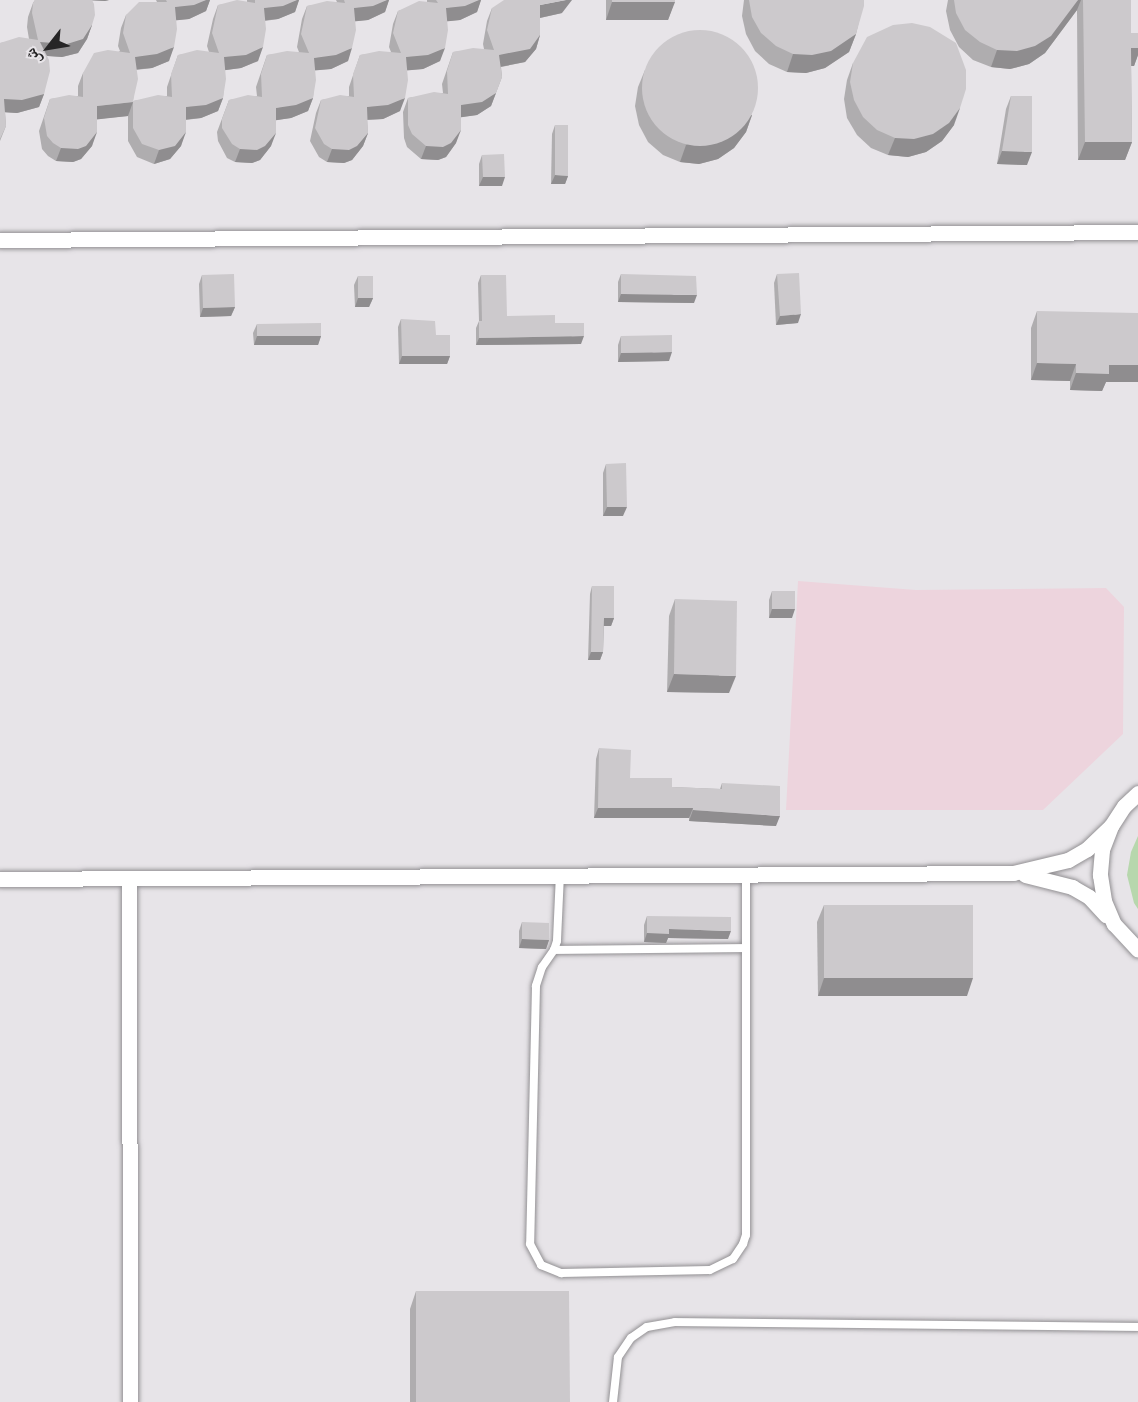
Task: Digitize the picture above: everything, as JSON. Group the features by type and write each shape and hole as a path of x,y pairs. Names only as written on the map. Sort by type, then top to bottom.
{"street":[{"path":"0,240 1138,232"},
{"path":"0,879 1013,873 1068,860 1088,849 1111,826 1124,806 1138,793"},
{"path":"1111,826 1102,850 1100,875 1104,901 1114,924"},
{"path":"1013,873 1072,887 1089,897 1138,950"},
{"path":"129,878 130,1402"}],"lane":[{"path":"561,874 559,922 554,950 538,976 536,997 531,1244 541,1265 561,1273 710,1270 726,1264 739,1252 746,1235 746,874"},
{"path":"554,950 746,948"},
{"path":"613,1402 618,1358 631,1338 647,1327 675,1322 1138,1327"}],"shaded area":[{"path":"798,581 916,590 1106,588 1124,607 1123,734 1043,810 786,810"}],"green space":[{"path":"1138,836 1138,909 1134,903 1127,875 1131,852"}],"building":[{"path":"35,0 92,0 95,15 83,39 67,44 40,42 49,60 50,71 44,94 22,100 4,99 6,126 0,139 0,43 19,37 38,40 32,13"},
{"path":"166,0 206,0 194,5 175,7 177,29 174,47 157,54 135,57 138,79 133,101 158,95 172,97 171,74 178,55 197,50 219,53 212,33 218,5 237,0 255,3 255,0 297,0 283,6 264,8 266,29 263,47 246,55 224,57 226,79 223,98 206,105 186,107 186,132 175,146 159,150 142,144 133,128 133,102 97,106 97,132 86,146 78,149 61,148 53,143 47,136 44,118 50,99 69,95 83,97 83,73 94,53 108,50 130,53 123,33 126,15 139,2 167,2"},
{"path":"344,0 387,0 373,6 354,8 356,30 352,48 336,55 314,58 316,80 313,98 296,105 276,108 276,133 265,146 257,150 240,149 232,144 222,128 222,119 229,100 248,95 262,97 261,74 267,55 287,51 309,53 301,34 307,6 327,1 345,3"},
{"path":"436,0 479,0 465,6 446,8 448,30 445,48 428,55 406,57 408,80 405,98 388,105 367,107 368,133 357,146 349,150 332,149 324,144 315,128 321,100 340,95 354,97 353,74 360,55 379,51 401,53 393,33 398,11 419,1 438,3"},
{"path":"504,0 566,0 540,5 540,35 530,49 499,55 502,77 496,93 482,102 461,105 461,130 451,143 443,147 426,146 412,134 408,125 408,98 434,92 448,94 447,71 453,52 473,48 494,50 487,30 492,8"},
{"path":"612,0 675,0 675,2 612,2"},
{"path":"749,0 864,0 864,6 856,34 831,51 812,55 793,54 776,46 761,33 752,17"},
{"path":"954,0 1078,0 1051,36 1035,46 1017,51 997,50 980,42 965,30 956,13"},
{"path":"1083,0 1131,0 1131,33 1138,33 1138,48 1131,48 1132,142 1085,142"},
{"path":"912,23 930,27 956,43 966,70 966,89 960,108 949,123 933,134 914,139 895,138 877,130 863,117 854,100 850,82 853,63 867,37 893,25"},
{"path":"700,30 722,35 741,47 753,66 758,88 753,110 741,129 722,141 700,146 678,141 659,129 647,110 642,88 647,66 659,47 678,35"},
{"path":"1011,96 1032,96 1032,152 1002,151"},
{"path":"555,125 568,125 568,176 555,175"},
{"path":"504,154 505,177 483,177 482,155"},
{"path":"799,273 801,314 780,316 777,274"},
{"path":"234,274 235,307 203,308 202,275"},
{"path":"621,274 696,276 697,295 621,294"},
{"path":"481,275 506,275 507,316 555,315 555,323 584,323 584,336 479,338 479,321 482,321"},
{"path":"358,276 373,276 373,298 358,298"},
{"path":"1037,311 1138,313 1138,365 1109,365 1109,374 1076,373 1076,364 1037,363"},
{"path":"401,319 435,321 436,335 450,335 450,356 402,356"},
{"path":"321,323 321,336 257,336 257,324"},
{"path":"672,335 672,352 621,353 621,336"},
{"path":"626,463 627,507 607,507 606,464"},
{"path":"592,586 614,586 614,618 604,618 603,652 591,652"},
{"path":"772,591 795,591 795,609 772,609"},
{"path":"675,599 737,601 736,676 674,674"},
{"path":"599,748 631,750 630,778 672,778 672,787 722,789 722,783 780,786 780,816 693,810 693,808 598,808"},
{"path":"824,905 973,905 973,978 824,978"},
{"path":"647,916 731,917 731,931 669,929 669,934 647,933"},
{"path":"522,922 549,923 549,940 522,939"},
{"path":"416,1291 569,1291 570,1402 416,1402"}]}
